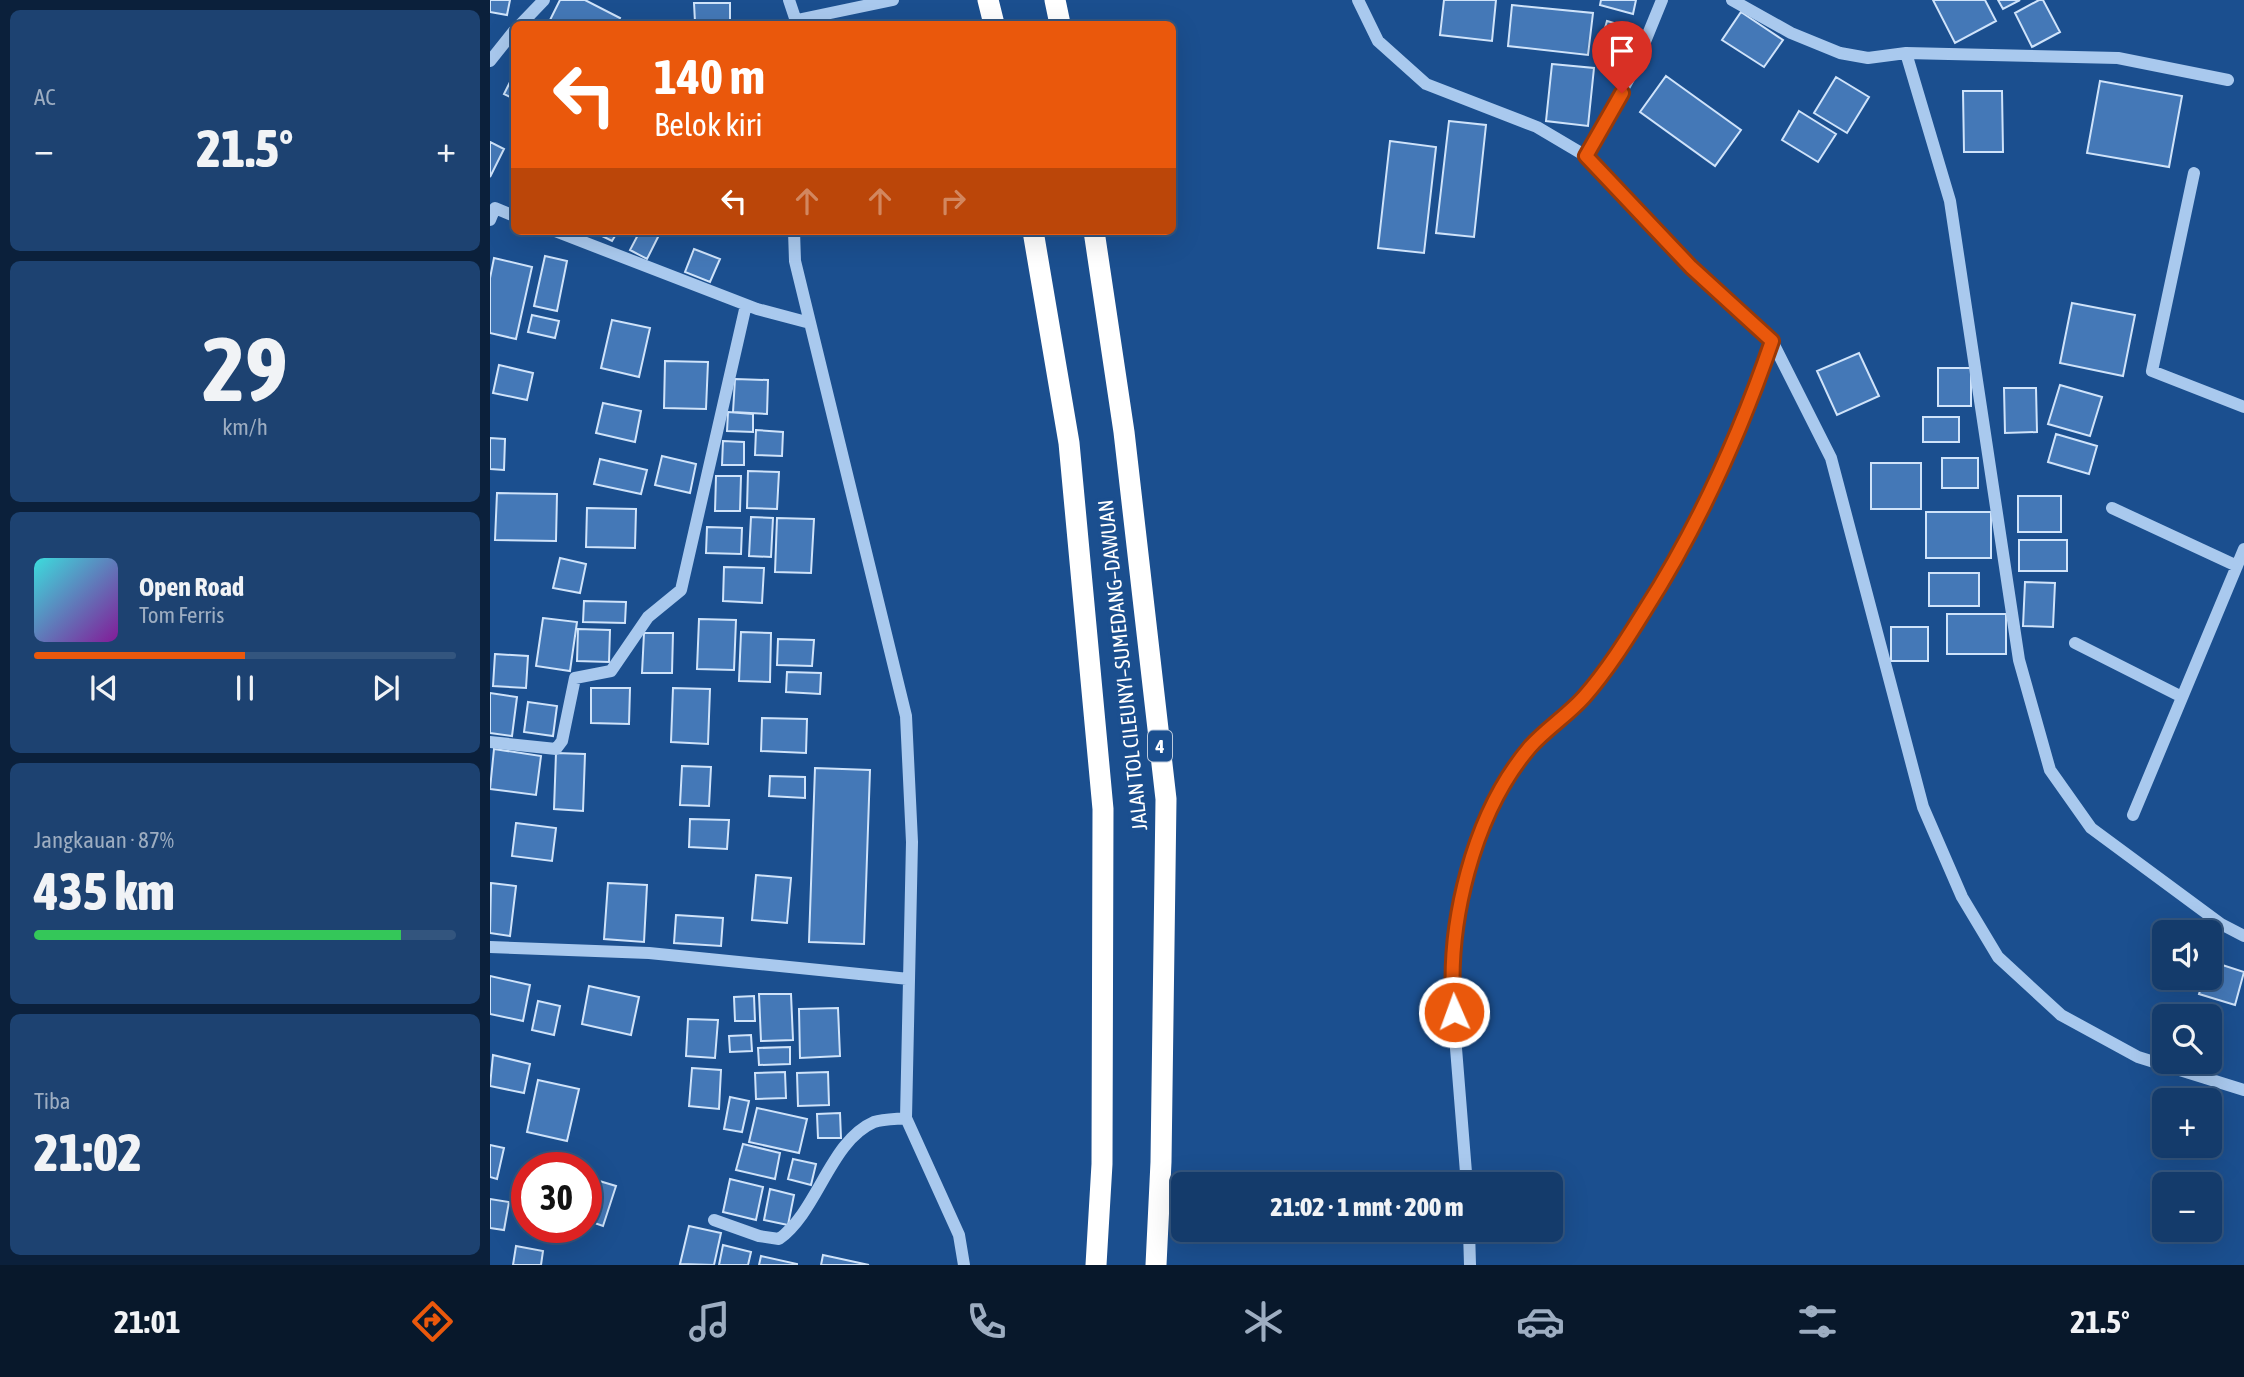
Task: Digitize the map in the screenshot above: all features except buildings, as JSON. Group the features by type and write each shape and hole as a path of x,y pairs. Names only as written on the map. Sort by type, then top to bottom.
{"highway":[{"path":"988,0 993,21"},
{"path":"1055,0 1059,21"},
{"name":"JALAN TOL CILEUNYI–SUMEDANG–DAWUAN","path":"1034,235 1069,443 1103,809 1102,1164 1096,1265"},
{"name":"JALAN TOL CILEUNYI–SUMEDANG–DAWUAN","path":"1095,235 1124,432 1166,799 1161,1162 1156,1265"}],"street":[{"path":"524,21 544,0"},
{"path":"789,0 797,21"},
{"path":"801,21 892,0"},
{"path":"1359,0 1378,41 1426,84 1537,127 1586,156 1691,267 1772,341 1831,458 1923,807 1962,897 1998,957 2061,1015 2138,1057 2244,1090"},
{"path":"1586,156 1633,71 1662,0"},
{"path":"1732,0 1791,33 1840,53 1868,58 1906,53 2118,58 2228,80"},
{"path":"490,61 511,35"},
{"path":"1906,53 1950,201 2019,660 2050,770 2091,828 2221,924 2244,936"},
{"path":"2194,173 2152,371 2244,407"},
{"path":"492,211 511,215"},
{"path":"565,235 746,304 810,323"},
{"path":"794,235 795,261 906,716 912,842 906,1118 959,1235 964,1265"},
{"path":"490,742 556,749 562,741 575,678 611,671 648,617 681,590 746,304"},
{"path":"1466,1172 1451,986 1463,886 1495,797 1530,747 1584,697 1646,609 1705,503 1753,397 1772,341"},
{"path":"2112,508 2237,566"},
{"path":"2133,815 2244,549"},
{"path":"2075,643 2182,697"},
{"path":"490,947 649,953 909,979"},
{"path":"714,1220 759,1236 779,1239 794,1229 850,1139 875,1121 906,1118"},
{"path":"1469,1242 1470,1265"}],"route":[{"path":"1454,1012 1451,986 1463,886 1495,797 1530,747 1584,697 1646,609 1705,503 1753,397 1772,341 1691,267 1586,156 1622,93"}]}
